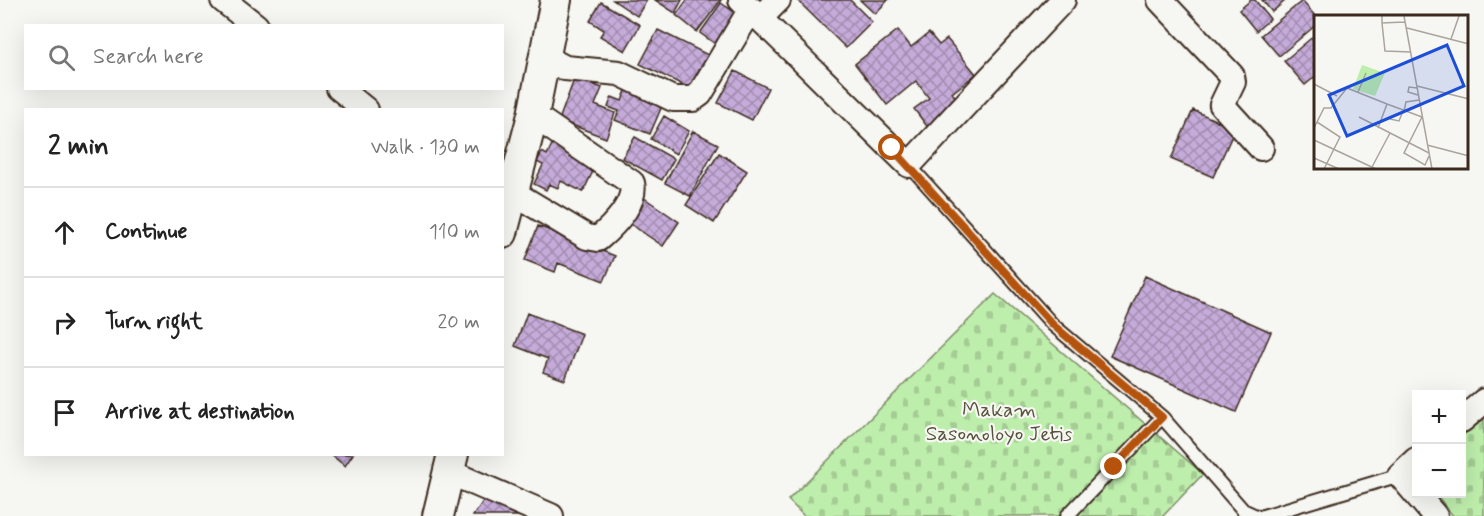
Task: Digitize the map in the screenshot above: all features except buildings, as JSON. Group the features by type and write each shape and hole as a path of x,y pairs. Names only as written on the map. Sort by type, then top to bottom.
{"street":[{"path":"223,0 253,24"},
{"path":"533,115 632,183 633,193 611,228 598,238 586,237 506,214 533,115 556,0"},
{"path":"544,57 565,68 619,74 673,99 693,99 700,93 750,9 778,0"},
{"path":"750,9 909,165 1063,0"},
{"path":"1160,0 1232,76 1233,82 1222,105 1261,148"},
{"path":"341,90 364,108"},
{"path":"1466,416 1484,400"},
{"path":"438,516 451,463 551,516"},
{"path":"1408,468 1435,516"}],"lane":[{"path":"909,165 1053,325 1162,417 1243,510 1256,516"},
{"path":"1067,516 1162,417"},
{"path":"1263,516 1408,468"}],"green space":[{"name":"Makam Sasonoloyo Jetis","path":"995,294 1203,474 1163,516 804,516 788,500"},
{"path":"1484,419 1484,516 1453,516 1439,498 1466,498 1466,433"}],"route":[{"path":"892,148 1053,325 1088,357 1162,417 1114,467"}]}
